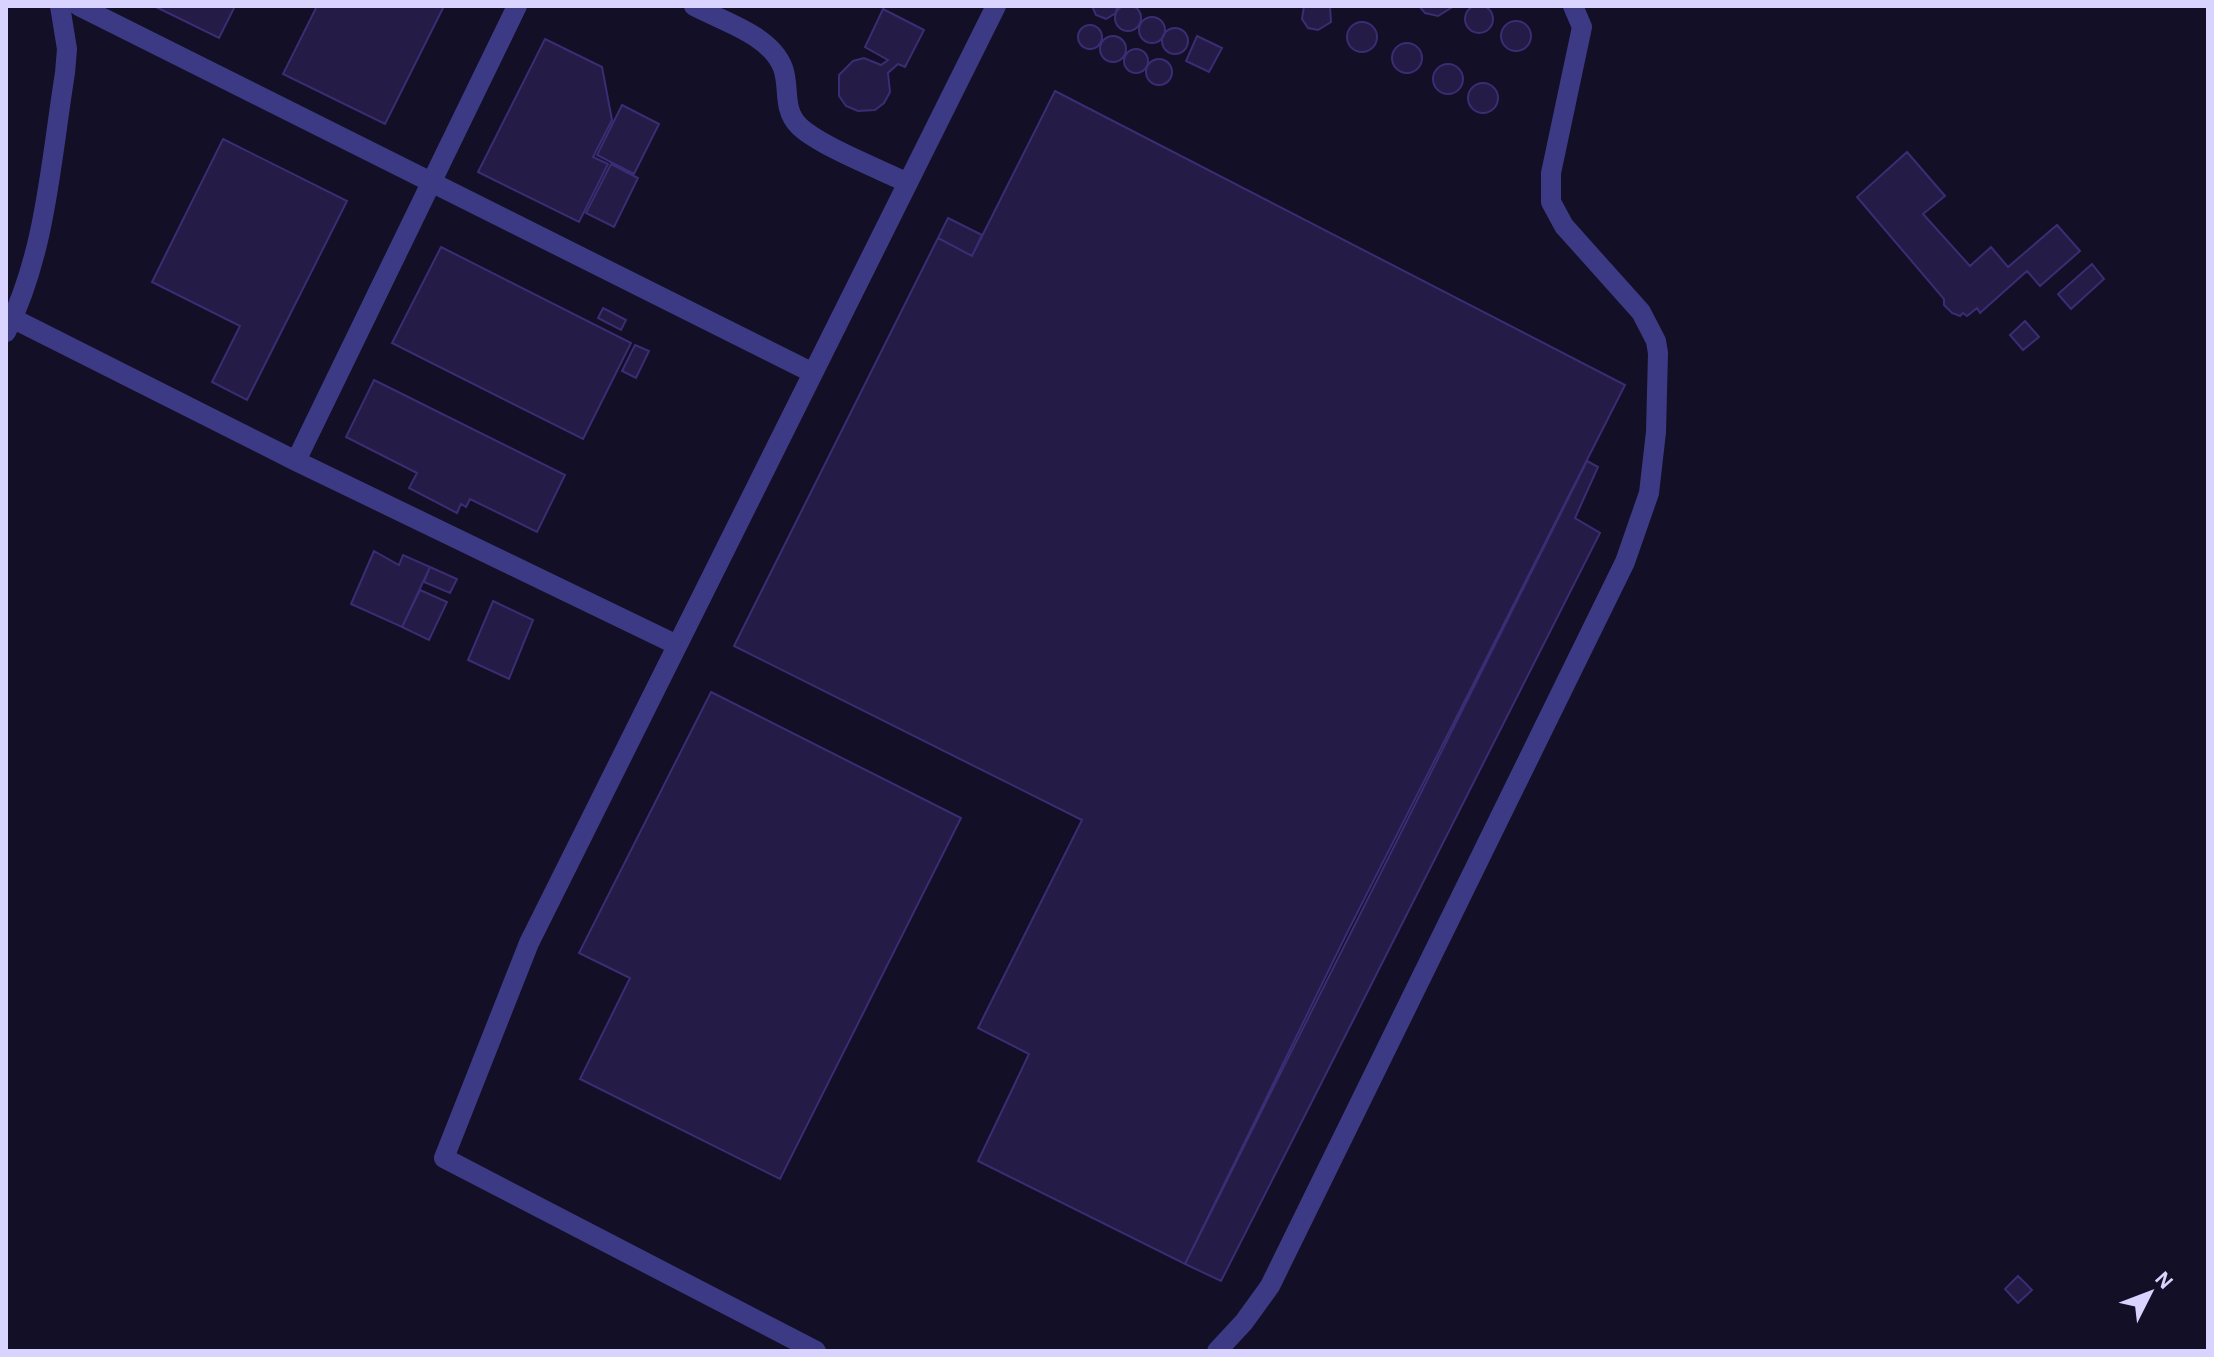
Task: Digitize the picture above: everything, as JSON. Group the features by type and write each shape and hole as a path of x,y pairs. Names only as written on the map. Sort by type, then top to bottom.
{"lane":[{"path":"296,461 517,6"},
{"path":"694,6 754,37 774,52 784,69 786,103 798,125 908,183"},
{"path":"816,1351 444,1158 529,943 996,6"},
{"path":"1217,1351 1244,1322 1270,1286 1625,562 1643,517 1656,432 1656,341 1631,298 1564,226 1551,202 1551,173 1582,27 1573,6"},
{"path":"61,8 433,183 813,373"},
{"path":"61,8 67,49 65,73 36,250 8,322 677,645"}],"building":[{"path":"1128,5 1137,9 1141,18 1137,27 1128,31 1119,27 1115,18 1119,9"},
{"path":"1479,5 1489,9 1493,19 1489,29 1479,33 1469,29 1465,19 1469,9"},
{"path":"154,6 235,6 219,38"},
{"path":"317,6 444,6 385,124 283,74"},
{"path":"1092,6 1117,6 1116,13 1106,19 1096,15"},
{"path":"1304,6 1330,6 1331,22 1318,30 1308,28 1302,19"},
{"path":"1419,6 1454,6 1438,16 1425,13"},
{"path":"883,9 924,30 905,67 898,64 888,73 890,92 884,103 875,110 858,111 846,106 839,96 839,75 853,61 864,58 881,65 888,60 865,47"},
{"path":"1152,17 1161,21 1165,30 1161,39 1152,43 1143,39 1139,30 1143,21"},
{"path":"1516,21 1527,25 1531,36 1527,47 1516,51 1505,47 1501,36 1505,25"},
{"path":"1362,22 1368,23 1376,31 1376,43 1368,51 1362,52 1356,51 1348,43 1347,37 1348,31 1356,23"},
{"path":"1090,25 1099,28 1102,37 1099,46 1090,49 1081,46 1078,37 1081,28"},
{"path":"1175,28 1184,32 1188,41 1184,50 1175,54 1166,50 1162,41 1166,32"},
{"path":"1113,36 1122,40 1126,49 1122,58 1113,62 1104,58 1100,49 1104,40"},
{"path":"1197,36 1222,48 1209,72 1186,61"},
{"path":"545,39 602,67 612,120 593,157 608,164 579,222 478,172"},
{"path":"1407,43 1418,47 1422,58 1418,69 1407,73 1396,69 1392,58 1396,47"},
{"path":"1136,49 1145,52 1148,61 1145,70 1136,73 1127,70 1124,61 1127,52"},
{"path":"1159,59 1168,63 1172,72 1168,81 1159,85 1150,81 1146,72 1150,63"},
{"path":"1448,64 1459,68 1463,79 1459,90 1448,94 1437,90 1433,79 1437,68"},
{"path":"1483,83 1489,84 1497,92 1497,104 1489,112 1483,113 1477,112 1469,104 1468,98 1469,92 1477,84"},
{"path":"1055,91 1625,385 1346,935 1185,1264 978,1161 1029,1054 978,1028 1082,820 734,646 938,238 972,256"},
{"path":"622,105 659,124 634,174 597,155"},
{"path":"223,139 347,201 247,400 212,382 240,326 152,282"},
{"path":"1907,152 1945,196 1923,214 1970,266 1991,247 2008,267 2057,225 2080,251 2040,286 2027,271 1980,313 1977,308 1967,316 1952,313 1944,305 1944,299 1857,197"},
{"path":"611,164 638,178 614,227 586,213"},
{"path":"948,218 982,235 972,256 938,238"},
{"path":"441,247 631,343 583,439 392,343"},
{"path":"2092,264 2104,279 2071,309 2058,294"},
{"path":"603,308 626,320 621,330 598,318"},
{"path":"2025,321 2039,337 2023,350 2010,335"},
{"path":"635,345 649,351 636,378 622,371"},
{"path":"374,380 565,475 537,532 470,499 466,507 461,504 457,513 409,488 417,473 346,437"},
{"path":"1587,461 1598,467 1575,518 1600,533 1221,1281 1185,1264"},
{"path":"374,551 399,565 403,555 430,567 402,627 351,604"},
{"path":"430,567 457,579 450,593 424,582"},
{"path":"420,590 447,602 429,640 402,627"},
{"path":"493,601 533,620 509,679 468,660"},
{"path":"711,692 961,818 780,1179 580,1079 630,978 579,953"},
{"path":"2018,1276 2032,1290 2018,1303 2005,1289"}]}
